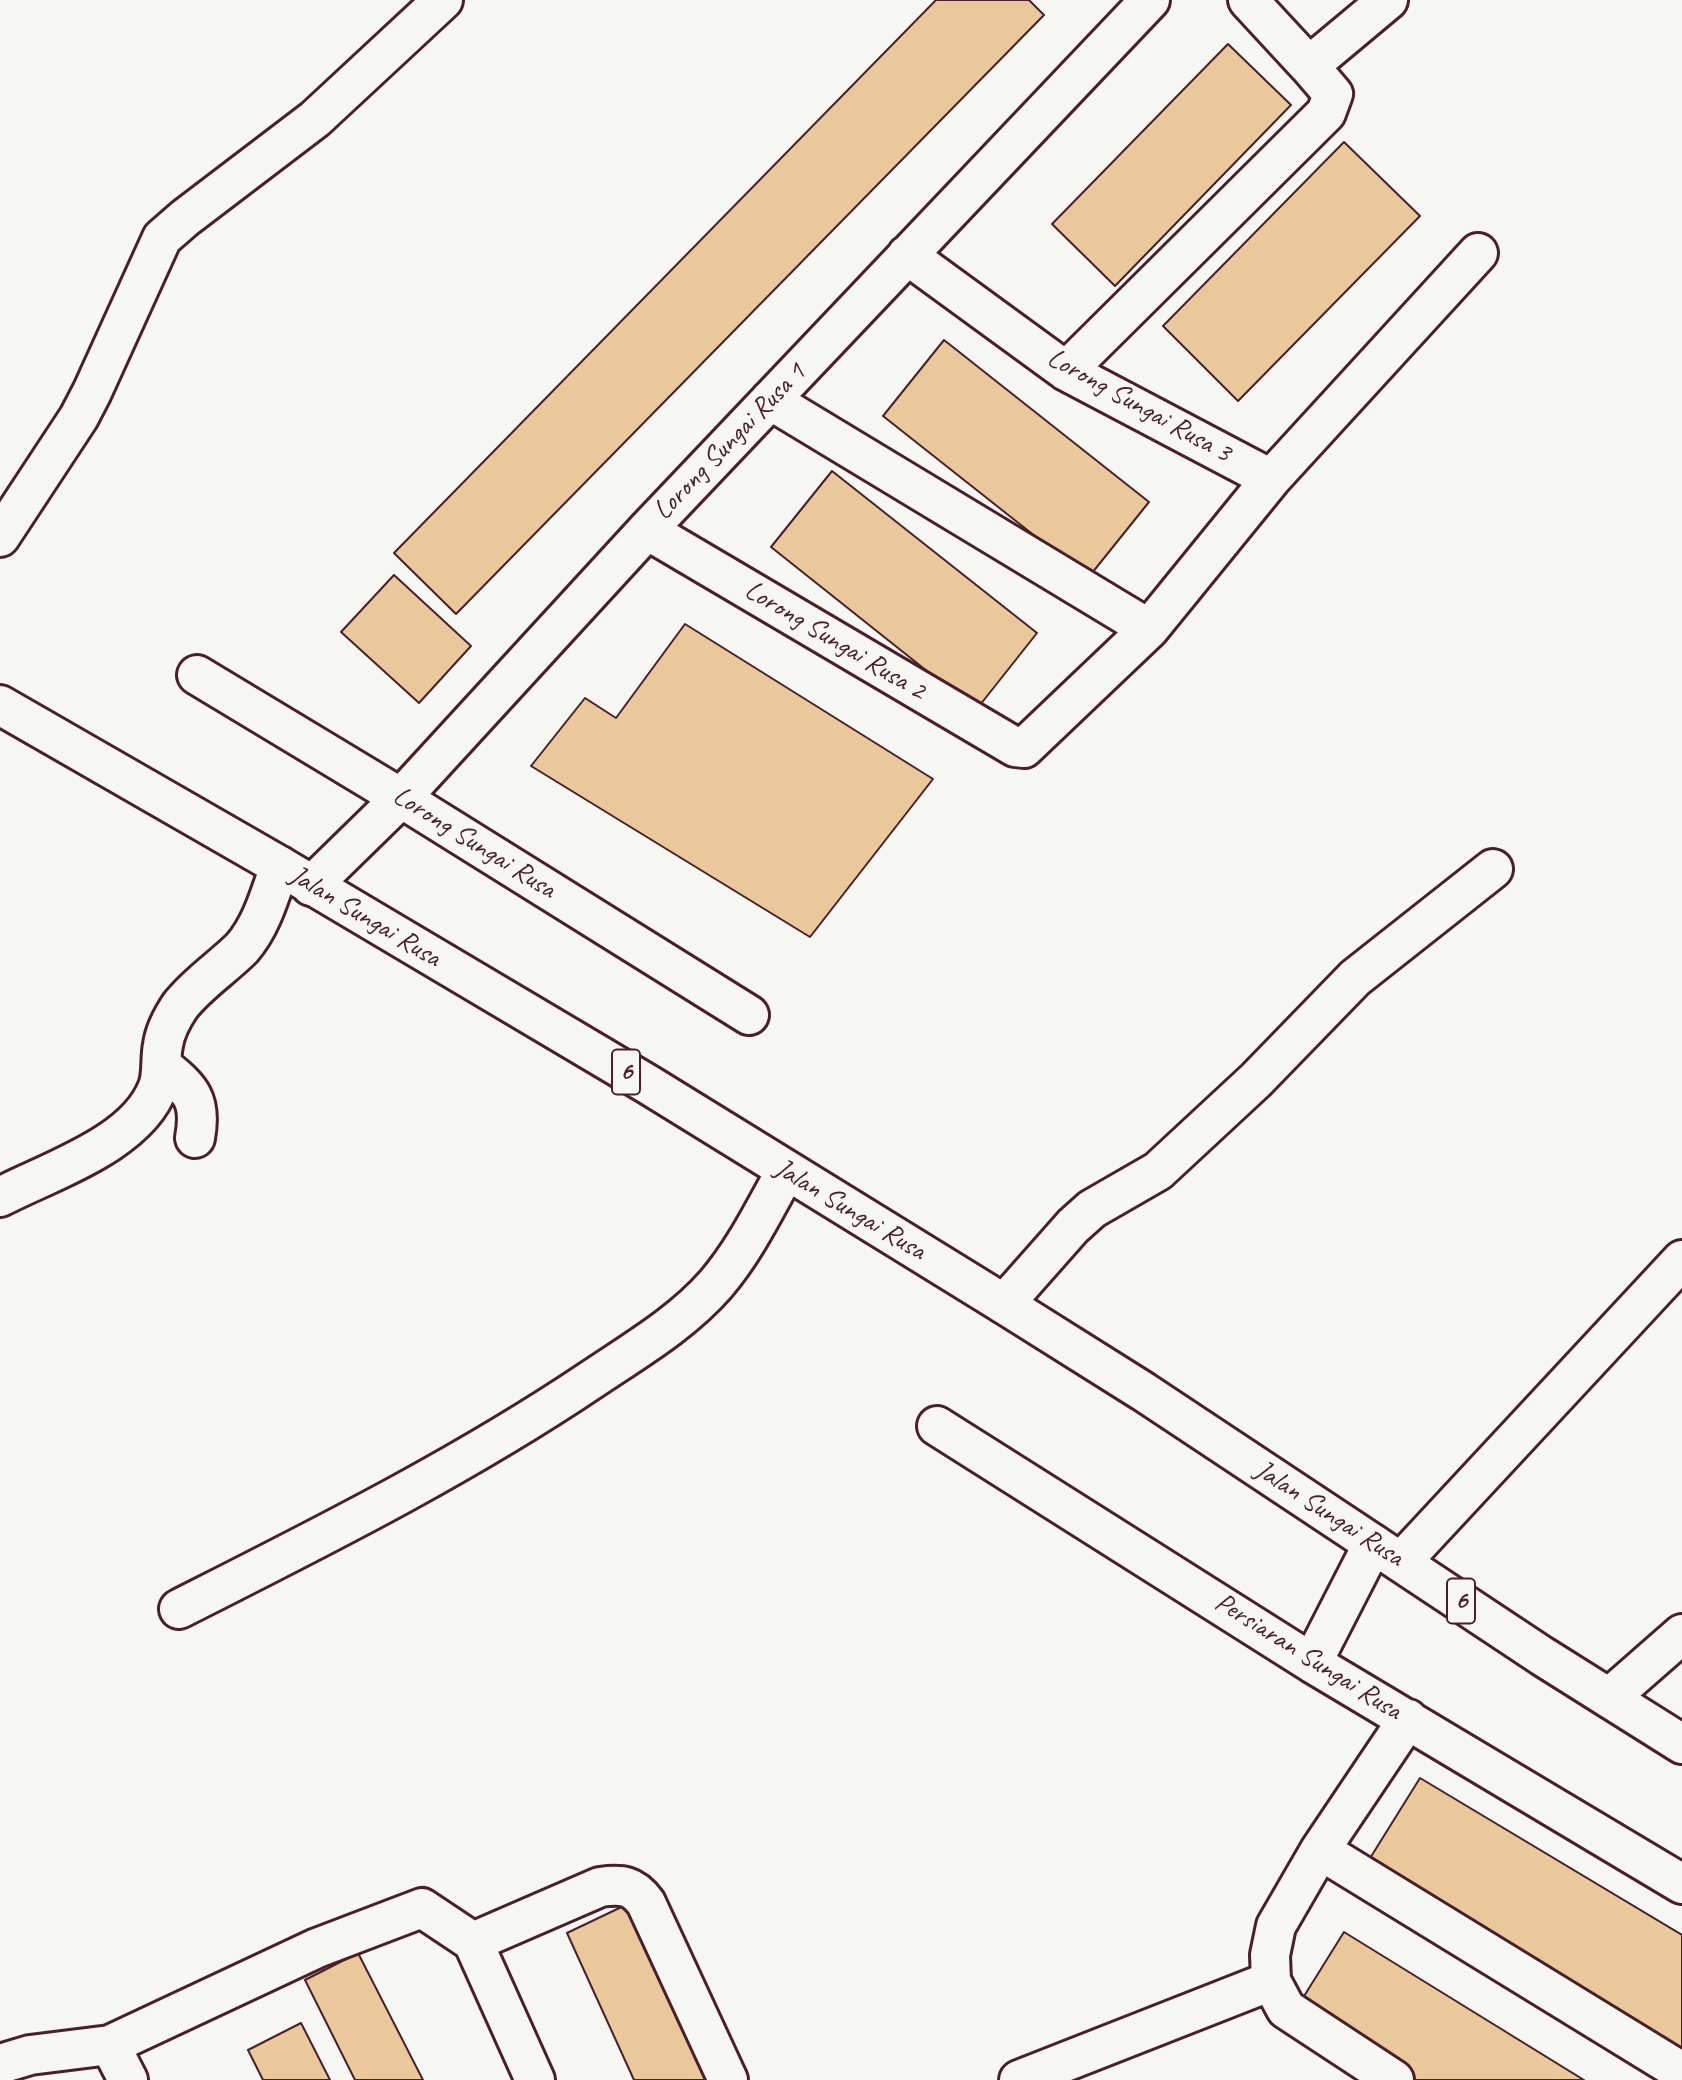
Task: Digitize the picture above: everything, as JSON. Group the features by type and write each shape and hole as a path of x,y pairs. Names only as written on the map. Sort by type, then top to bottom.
{"street":[{"path":"0,537 93,392 162,238 315,119 443,0"},
{"path":"1066,371 1326,113 1332,94 1310,66 1248,0"},
{"path":"1310,66 1388,0"},
{"name":"Lorong Sungai Rusa 1","path":"295,876 401,797 1138,4"},
{"path":"769,400 1149,629 1271,479 1478,253"},
{"name":"Lorong Sungai Rusa 3","path":"907,255 1066,371 1271,479"},
{"name":"Lorong Sungai Rusa 2","path":"647,530 1015,747 1024,748 1032,742 1149,629"},
{"name":"Lorong Sungai Rusa","path":"197,674 401,797 748,1015"},
{"name":"Jalan Sungai Rusa","path":"0,705 649,1085 1004,1304 1144,1392 1542,1656 1682,1744"},
{"path":"1004,1304 1092,1209 1158,1171 1256,1080 1355,978 1493,869"},
{"path":"0,1197 88,1155 123,1132 150,1102 158,1087 162,1046 167,1028 176,1012 186,999 242,947 295,876"},
{"path":"162,1066 191,1090 195,1099 198,1124 195,1138"},
{"path":"179,1609 474,1454 551,1408 673,1324 716,1284 744,1245 786,1171"},
{"path":"1312,1663 1388,1552 1682,1260"},
{"name":"Persiaran Sungai Rusa","path":"937,1426 1312,1663 1682,1884"},
{"path":"1609,1698 1682,1634"},
{"path":"1394,2080 1286,2009 1271,1981 1270,1955 1276,1926 1320,1850 1408,1718"},
{"path":"1320,1850 1682,2072"},
{"path":"473,1942 600,1887 622,1884 637,1891 646,1903 728,2080"},
{"path":"0,2064 30,2055 110,2045 317,1948 422,1908 473,1942 535,2080"},
{"path":"1019,2080 1271,1981"},
{"path":"110,2045 128,2080"}],"building":[{"path":"936,0 1029,0 1044,15 456,614 394,553"},
{"path":"1228,44 1291,105 1115,286 1052,224"},
{"path":"1344,142 1420,216 1238,401 1163,326"},
{"path":"944,340 1149,502 1088,578 883,416"},
{"path":"832,471 1037,633 976,710 771,547"},
{"path":"394,575 471,646 419,703 341,632"},
{"path":"685,624 933,779 810,937 531,766 585,698 616,718"},
{"path":"1420,1778 1682,1935 1682,2051 1367,1863"},
{"path":"634,1901 716,2080 634,2080 567,1933"},
{"path":"1344,1932 1584,2080 1411,2080 1296,2009"},
{"path":"358,1953 423,2080 355,2080 305,1980"},
{"path":"301,2023 330,2080 263,2080 248,2050"}]}
